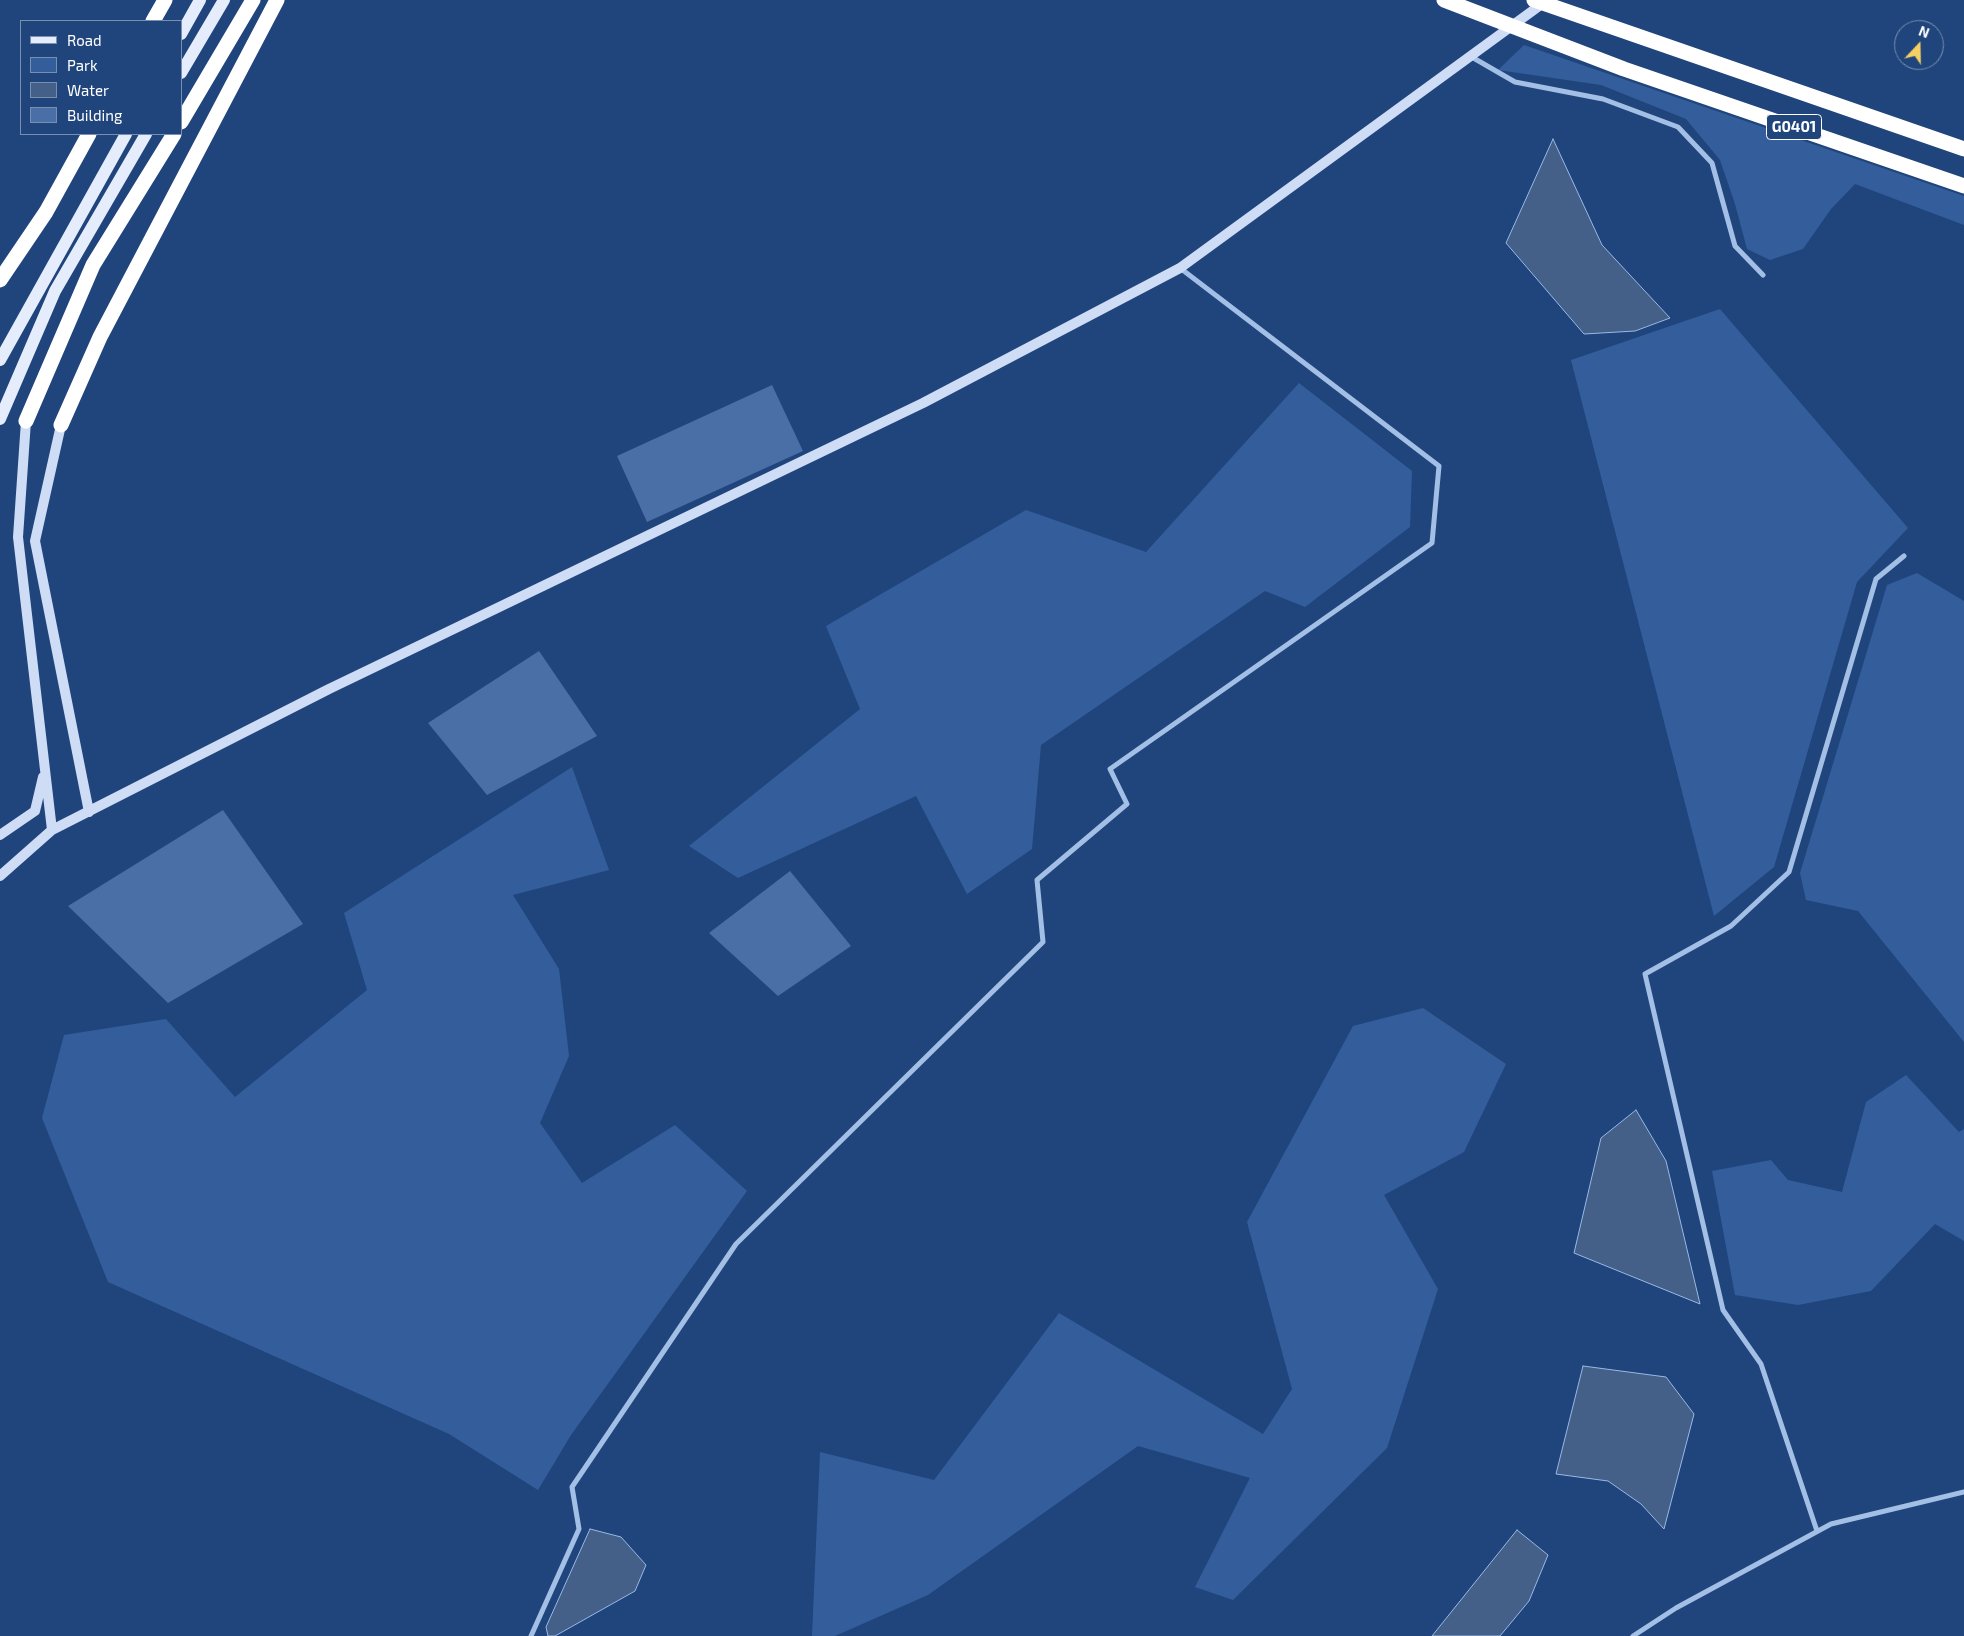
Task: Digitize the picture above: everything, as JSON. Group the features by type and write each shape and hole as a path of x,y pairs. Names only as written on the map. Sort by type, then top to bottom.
{"highway":[{"path":"154,20 165,0"},
{"path":"182,120 253,0"},
{"name":"G0401","path":"1443,0 1624,69 1964,186"},
{"name":"G0401","path":"1534,0 1964,149"},
{"path":"61,425 100,337 276,3"},
{"path":"0,280 46,212 88,135"},
{"path":"26,421 93,265 173,135"}],"main road":[{"path":"182,32 200,0"},
{"path":"182,71 224,0"},
{"path":"0,876 52,830 329,689 923,403 1180,268 1547,0"},
{"path":"0,360 125,135"},
{"path":"0,419 55,291 145,135"},
{"path":"26,421 18,537 52,830"},
{"path":"61,425 35,541 89,812"},
{"path":"0,835 35,811 45,768"}],"street":[{"path":"1470,56 1515,82 1603,99 1678,127 1712,163 1734,246 1763,275"},
{"path":"531,1636 578,1529 572,1487 736,1244 1043,942 1037,880 1126,804 1110,769 1432,543 1440,466 1180,268"},
{"path":"1817,1531 1761,1364 1723,1310 1645,974 1731,926 1788,872 1876,579 1904,556"},
{"path":"1633,1636 1676,1608 1831,1524 1964,1492"}],"green space":[{"path":"1524,45 1964,196 1964,225 1855,184 1831,209 1803,249 1770,260 1747,249 1735,204 1720,160 1686,119 1601,85 1498,70"},
{"path":"1720,309 1908,528 1857,582 1774,867 1714,916 1571,360"},
{"path":"1299,383 1412,471 1410,527 1305,607 1265,591 1041,745 1032,849 967,894 916,796 738,878 689,846 860,709 826,626 1026,510 1146,552"},
{"path":"1917,573 1964,601 1964,1042 1858,911 1806,900 1800,873 1887,585"},
{"path":"572,767 609,870 513,895 559,969 569,1056 540,1123 582,1183 675,1125 747,1191 571,1435 538,1490 449,1434 108,1282 42,1118 64,1035 166,1019 235,1097 367,990 344,913"},
{"path":"1423,1008 1506,1064 1464,1152 1384,1195 1438,1289 1387,1448 1233,1600 1195,1587 1250,1478 1138,1446 928,1595 835,1636 812,1636 820,1452 934,1480 1059,1313 1263,1434 1292,1389 1247,1222 1353,1026"},
{"path":"1906,1075 1959,1132 1964,1129 1964,1241 1935,1224 1871,1291 1798,1305 1735,1295 1712,1171 1771,1160 1788,1180 1842,1192 1866,1102"}],"water":[{"path":"1553,139 1602,245 1670,318 1635,331 1584,334 1506,243"},
{"path":"1636,1110 1666,1161 1700,1304 1574,1253 1601,1138"},
{"path":"1583,1366 1666,1377 1694,1414 1664,1529 1641,1504 1608,1481 1556,1474"},
{"path":"590,1529 621,1537 646,1565 635,1591 555,1636 548,1636 546,1627"},
{"path":"1517,1530 1548,1555 1529,1601 1500,1636 1432,1636"}],"building":[{"path":"772,385 803,451 647,522 617,456"},
{"path":"539,651 597,736 487,795 428,723"},
{"path":"223,810 303,924 168,1003 68,906"},
{"path":"790,871 851,946 778,996 709,933"}]}
